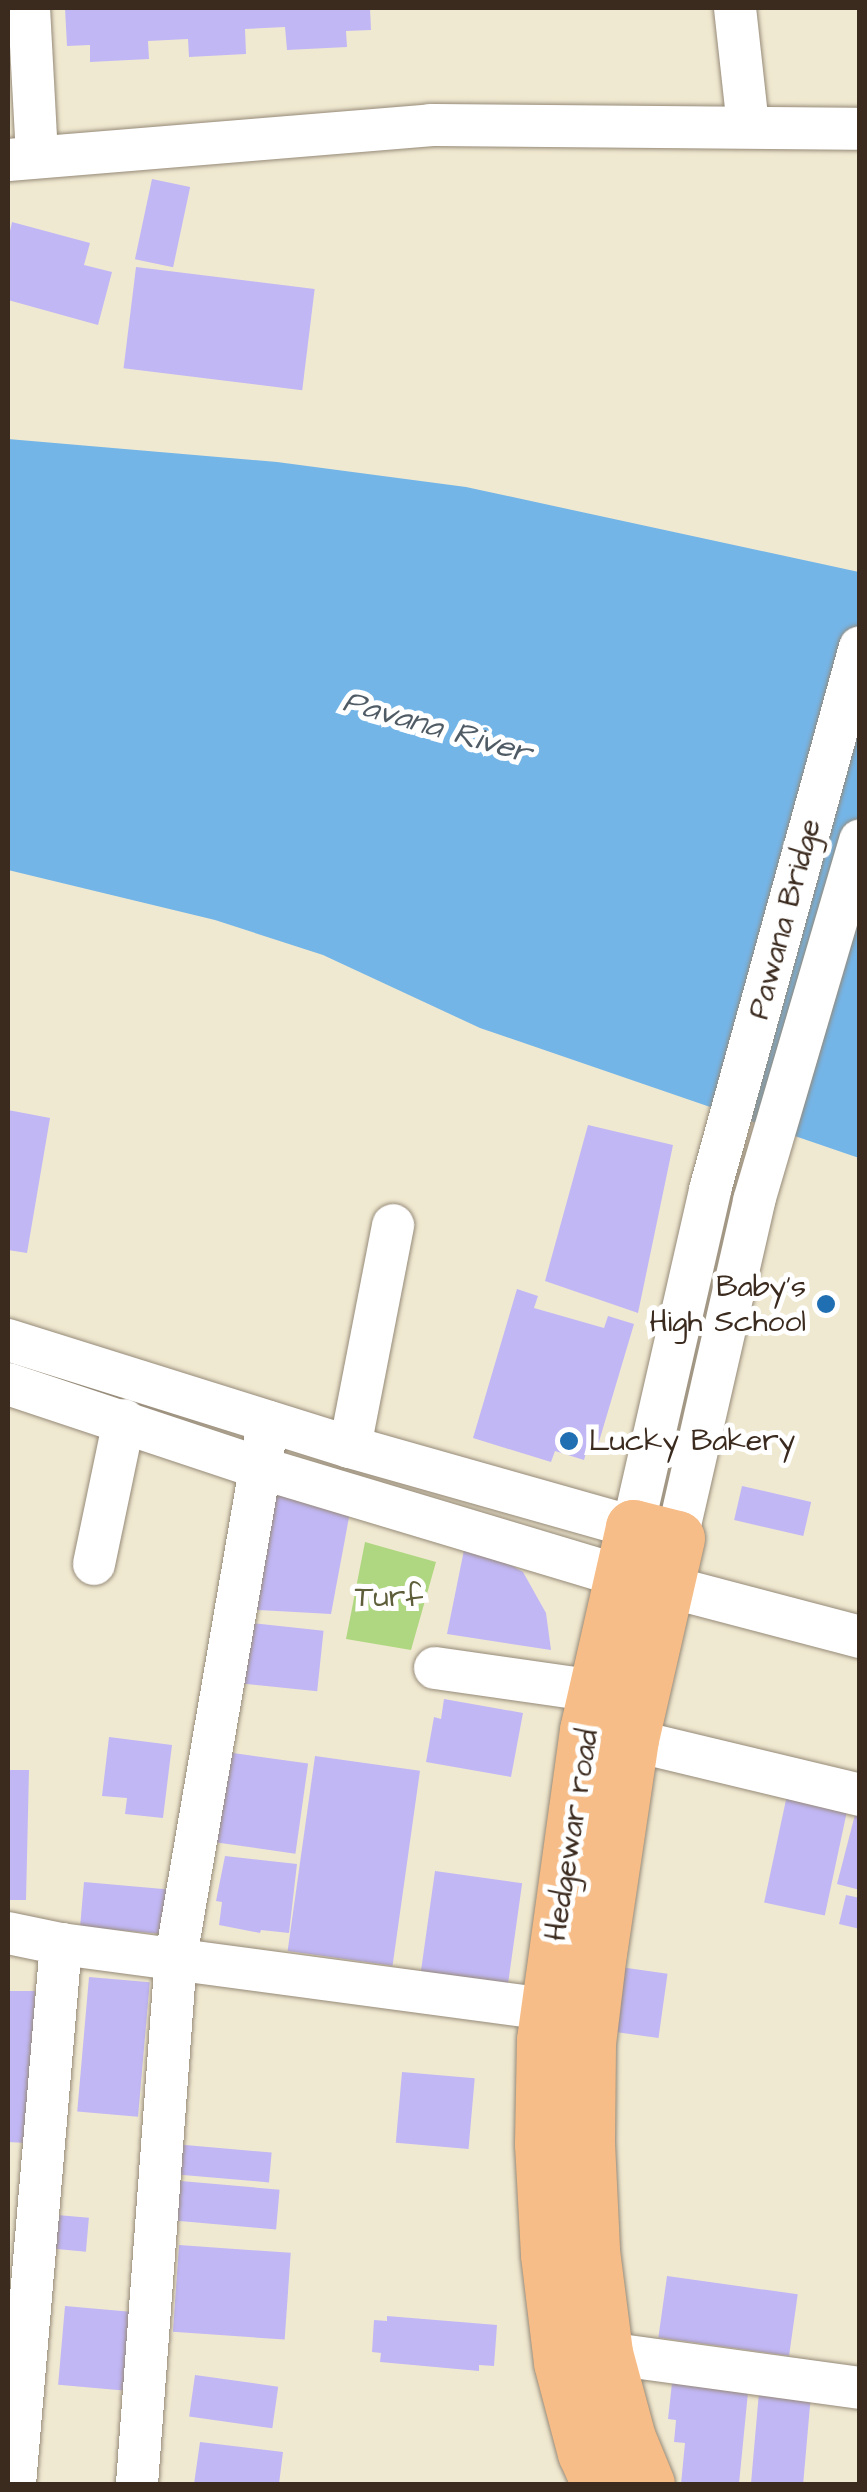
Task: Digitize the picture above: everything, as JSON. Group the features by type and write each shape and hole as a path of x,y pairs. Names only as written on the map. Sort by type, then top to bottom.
{"main road":[{"name":"Hedgewar road","path":"600,2484 586,2453 561,2362 548,2254 542,2144 569,2012 605,1720 649,1557"},
{"name":"Hedgewar road","path":"569,2012 587,2143 592,2251 605,2353 628,2438 647,2484"}],"street":[{"path":"29,8 22,158 430,125 860,129"},
{"path":"735,8 748,126"},
{"name":"Pawana Bridge","path":"710,1190 860,647"},
{"name":"Pawana Bridge","path":"754,1201 860,840"},
{"name":"Hedgewar road","path":"649,1557 710,1190"},
{"name":"Hedgewar road","path":"649,1557 754,1201"},
{"path":"350,1447 393,1225"},
{"path":"649,1557 257,1467 124,1420 9,1390 14,1342 350,1447 649,1557 860,1637"},
{"path":"94,1564 124,1420"},
{"path":"137,2484 176,1957 257,1467 268,1422"},
{"path":"435,1668 860,1795"},
{"path":"8,1933 61,1944 569,2012"},
{"path":"15,2484 24,2200 61,1944"},
{"path":"605,2353 860,2388"}],"green space":[{"name":"Turf","path":"365,1542 436,1562 411,1650 346,1639"}],"water":[{"name":"Pavana River","path":"8,439 277,462 466,487 859,572 859,1158 480,1028 323,955 215,920 8,870"}],"building":[{"path":"65,8 370,8 371,30 346,31 347,47 287,50 285,27 245,29 246,54 189,57 188,39 148,41 149,59 90,62 90,45 67,46"},
{"path":"152,179 190,187 173,267 135,259"},
{"path":"12,222 90,243 84,265 112,272 98,325 8,300 8,240"},
{"path":"136,267 315,289 302,390 124,368"},
{"path":"8,1110 50,1118 27,1253 8,1250"},
{"path":"588,1125 673,1145 638,1313 545,1281"},
{"path":"517,1289 538,1296 534,1308 604,1328 608,1316 634,1324 595,1455 586,1453 584,1460 555,1451 551,1462 473,1438"},
{"path":"261,1486 350,1512 331,1614 241,1609"},
{"path":"742,1486 811,1502 803,1536 734,1520"},
{"path":"466,1540 523,1572 546,1613 551,1650 447,1634"},
{"path":"241,1622 324,1631 317,1691 235,1683"},
{"path":"444,1699 523,1713 511,1777 426,1762 434,1717 441,1719"},
{"path":"109,1737 172,1745 163,1818 125,1814 127,1798 102,1796"},
{"path":"219,1751 308,1764 295,1854 206,1841"},
{"path":"315,1756 420,1771 393,1966 288,1951"},
{"path":"8,1770 29,1770 26,1900 8,1900"},
{"path":"787,1795 848,1808 825,1915 764,1903"},
{"path":"860,1803 860,1890 837,1884"},
{"path":"225,1856 297,1864 289,1933 260,1933 219,1925 222,1902 216,1901"},
{"path":"435,1871 522,1883 508,1986 421,1974"},
{"path":"84,1882 172,1890 168,1934 80,1927"},
{"path":"846,1895 860,1898 860,1929 839,1924"},
{"path":"620,1967 668,1974 658,2038 611,2031"},
{"path":"89,1977 150,1982 138,2117 77,2111"},
{"path":"8,1991 35,1991 32,2133 26,2143 8,2142"},
{"path":"402,2072 475,2078 469,2149 396,2143"},
{"path":"174,2144 272,2153 269,2182 171,2174"},
{"path":"169,2180 280,2190 276,2230 166,2220"},
{"path":"57,2215 89,2218 86,2252 54,2249"},
{"path":"179,2245 291,2253 285,2340 173,2332"},
{"path":"667,2276 798,2294 789,2356 658,2337"},
{"path":"65,2306 139,2312 132,2391 58,2385"},
{"path":"387,2316 497,2325 494,2366 479,2365 479,2371 380,2362 381,2353 372,2352 374,2320 387,2321"},
{"path":"673,2374 749,2382 739,2484 681,2484 685,2443 674,2442 676,2420 668,2419"},
{"path":"195,2375 278,2387 272,2428 189,2417"},
{"path":"759,2392 811,2397 803,2484 751,2484"},
{"path":"200,2442 283,2452 279,2484 194,2484"}],"place":[{"name":"Baby's High School","path":"826,1304"},
{"name":"Lucky Bakery","path":"569,1441"}]}
